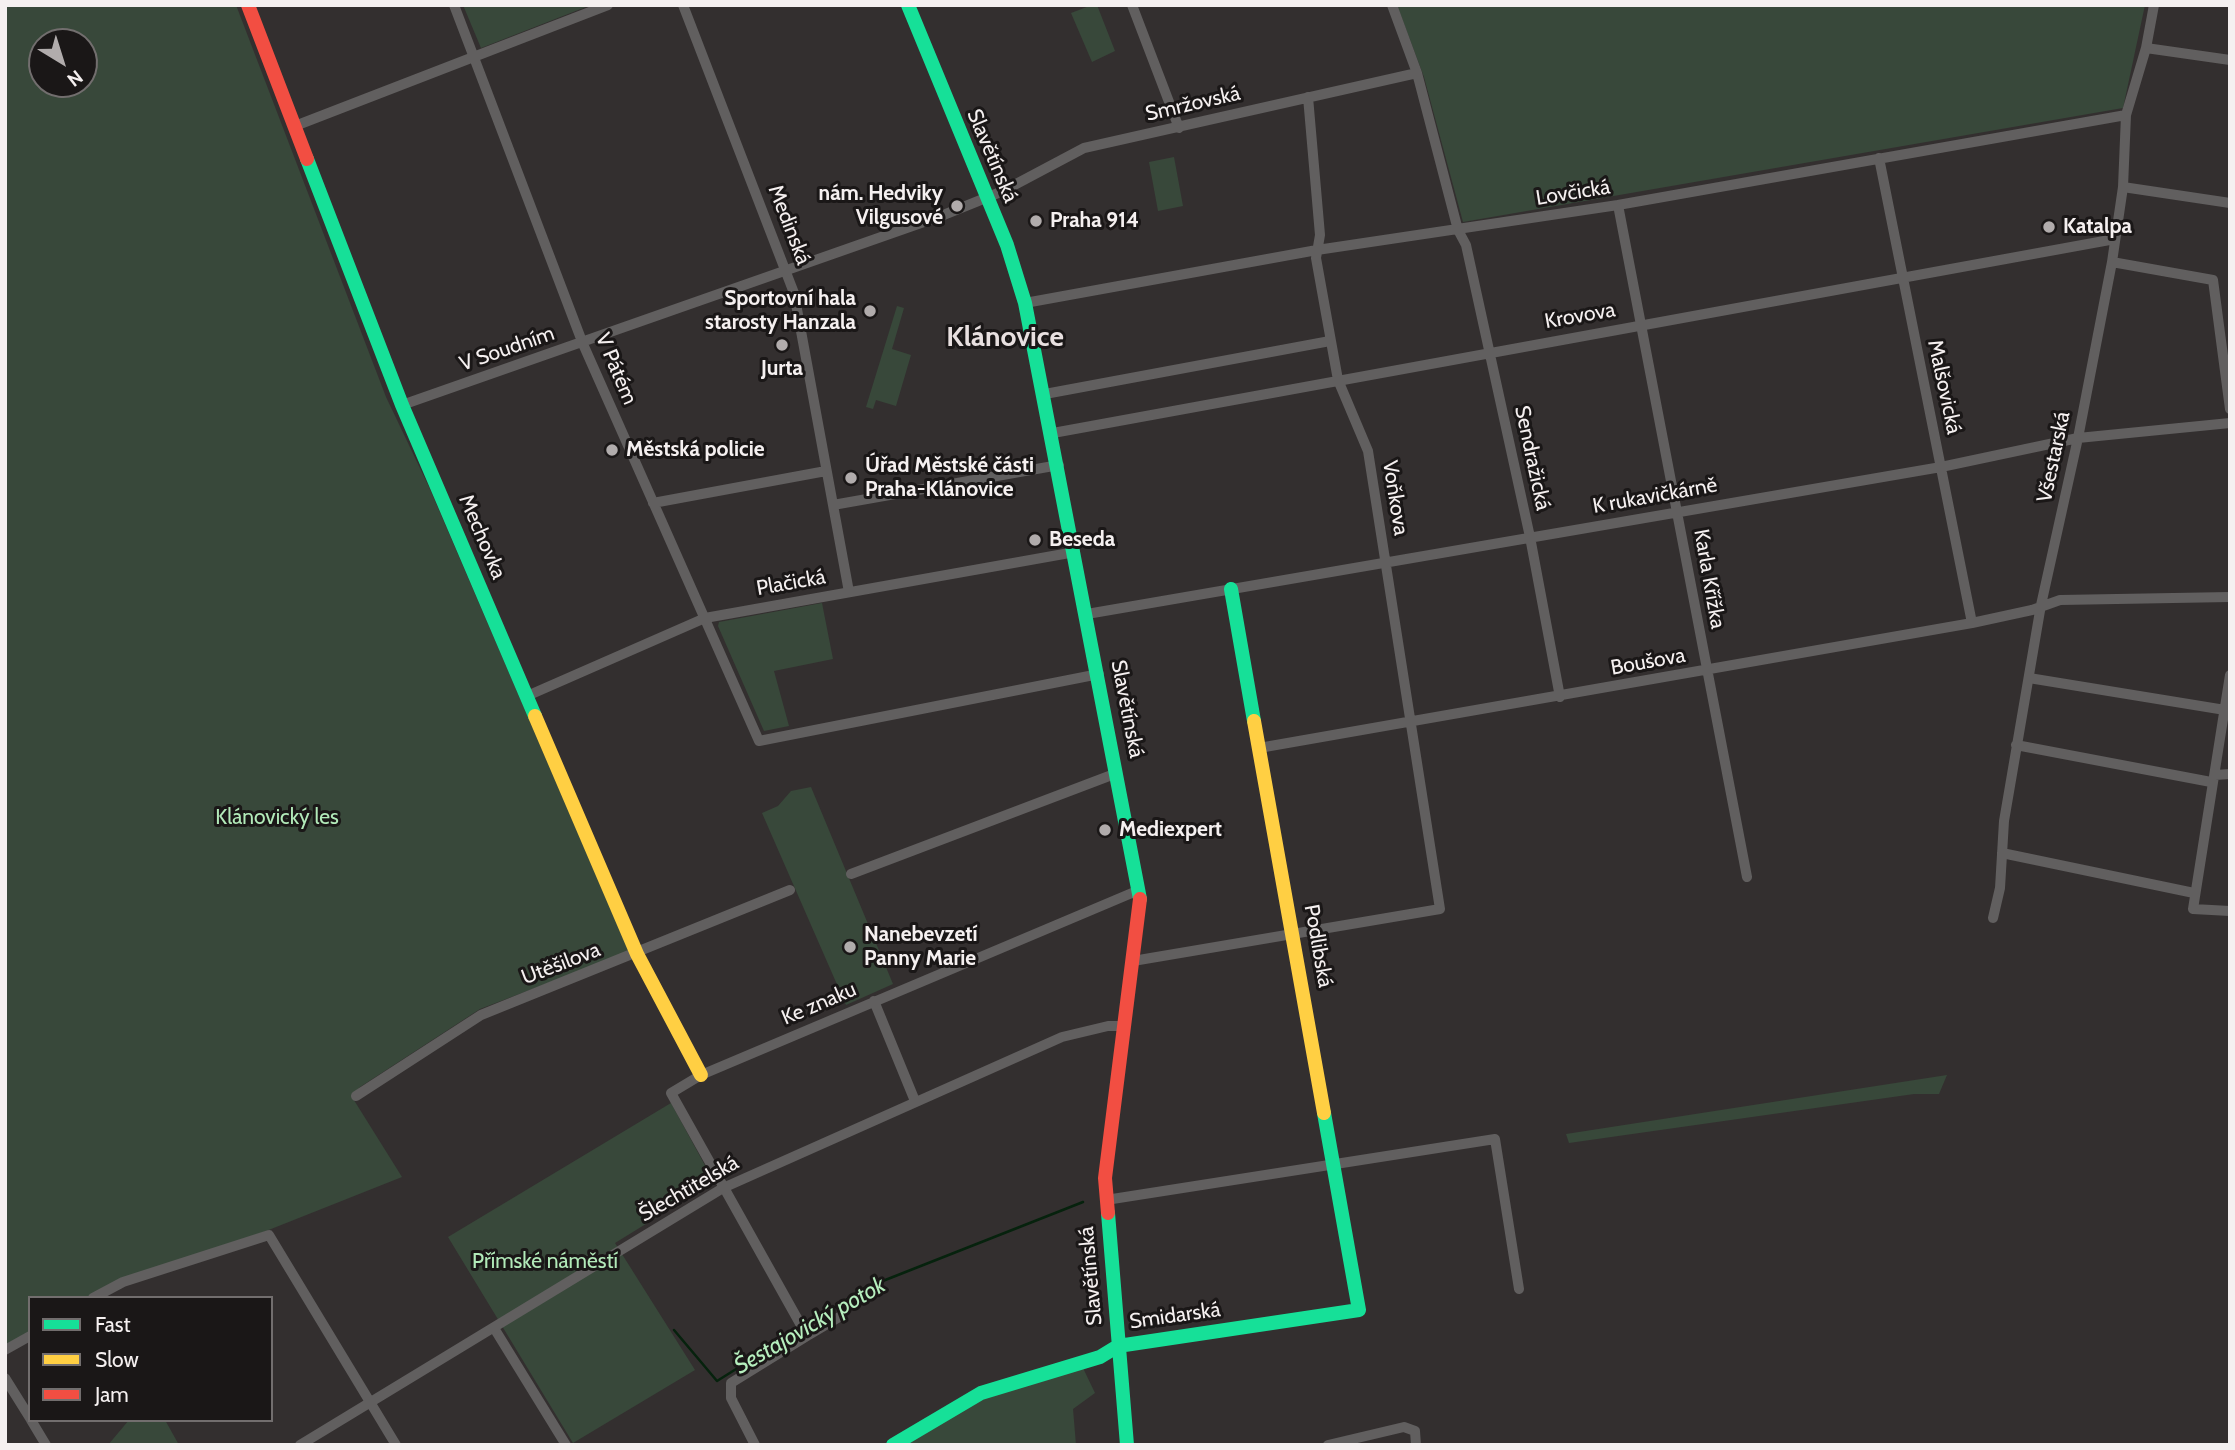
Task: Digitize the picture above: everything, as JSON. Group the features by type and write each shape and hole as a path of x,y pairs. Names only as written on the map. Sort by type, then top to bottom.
{"street":[{"name":"Mechovka","path":"248,5 402,405 637,954 701,1075"},
{"name":"V Pátém","path":"454,5 583,344 759,741 1099,674"},
{"path":"295,126 608,5"},
{"name":"Medinská","path":"683,5 794,293 849,592"},
{"name":"Slavětínská","path":"908,5 1007,245 1025,303 1053,433 1139,890 1133,961 1105,1178 1127,1445"},
{"path":"1132,5 1179,128"},
{"name":"Sendražická","path":"1392,5 1417,73 1458,230 1466,245 1530,537 1560,696"},
{"name":"Všestarská","path":"1993,918 2000,888 2004,821 2041,605 2078,438 2112,262 2123,187 2126,115 2146,48 2154,5"},
{"path":"2146,48 2230,60"},
{"name":"Smržovská","path":"941,216 987,198 1084,148 1417,73"},
{"name":"Voňkova","path":"1294,934 1440,909 1368,451 1338,380 1330,341 1317,250 1320,235 1308,97"},
{"name":"Lovčická","path":"1025,303 1317,250 1618,205 2126,115"},
{"name":"Malšovická","path":"1879,158 1972,623"},
{"path":"2123,187 2230,203"},
{"name":"Karla Křížka","path":"1618,205 1747,877"},
{"name":"V Soudním","path":"402,405 583,344 941,216"},
{"name":"Krovova","path":"1053,433 1490,351 2115,239"},
{"path":"2112,262 2213,280 2230,409"},
{"path":"1045,394 1330,341"},
{"name":"K rukavičkárně","path":"1087,614 1941,467 2078,438 2230,423"},
{"path":"833,505 1059,465"},
{"path":"653,503 826,471"},
{"name":"Plačická","path":"527,696 705,618 1075,552"},
{"name":"Podlibská","path":"1231,589 1359,1310"},
{"name":"Boušova","path":"1259,748 1972,623 2032,610 2060,600 2230,597"},
{"path":"2230,675 2193,909 2230,911"},
{"path":"2029,678 2225,709"},
{"path":"2017,746 2213,779 2230,774"},
{"path":"851,874 1118,773"},
{"path":"2002,853 2194,893"},
{"name":"Utěšilova","path":"356,1096 481,1015 790,890"},
{"name":"Ke znaku","path":"723,1188 671,1093 701,1075 1139,890"},
{"path":"1133,961 1294,934"},
{"path":"874,1001 915,1101"},
{"name":"Šlechtitelská","path":"300,1445 723,1188 1062,1037 1108,1026 1124,1026"},
{"path":"1106,1200 1495,1139 1519,1289"},
{"path":"723,1188 803,1329"},
{"path":"97,1296 123,1282 269,1235 396,1445"},
{"name":"Smidarská","path":"893,1445 981,1393 1100,1357 1118,1346 1359,1310"},
{"path":"755,1445 731,1398 729,1387 734,1379 803,1329 841,1316"},
{"path":"494,1328 566,1445"},
{"path":"5,1350 28,1337"},
{"path":"5,1378 28,1414"},
{"path":"33,1422 46,1445"},
{"path":"1328,1445 1404,1427 1415,1431 1416,1445"}],"green space":[{"name":"Klánovický les","path":"5,5 236,5 386,397 429,487 629,952 480,1009 360,1087 352,1097 402,1177 256,1235 106,1287 90,1296 28,1296 28,1332 5,1346"},
{"path":"463,5 591,5 481,48"},
{"path":"1097,5 1115,51 1092,62 1071,13"},
{"path":"1397,5 2145,5 2123,108 1463,222 1424,77"},
{"path":"1174,157 1183,206 1158,211 1149,162"},
{"path":"897,306 904,308 892,349 911,355 896,406 876,400 873,409 866,407"},
{"path":"822,603 833,659 774,671 789,726 764,731 718,626 719,622"},
{"path":"811,787 893,984 846,1005 762,813 778,806 791,791"},
{"path":"1947,1075 1939,1094 1914,1094 1569,1143 1566,1134"},
{"name":"Přímské náměstí","path":"671,1103 714,1182 615,1243 695,1370 573,1443 448,1237"},
{"path":"1083,1368 1095,1393 1073,1409 1076,1445 901,1445 977,1400"},
{"path":"127,1422 166,1422 179,1445 108,1445"}],"waterway":[{"name":"Šestajovický potok","path":"805,1326 865,1288 1083,1202"},
{"name":"Šestajovický potok","path":"674,1330 717,1381 800,1329"}],"traffic: fast":[{"path":"908,5 1007,245 1025,303 1140,899"},
{"path":"307,159 402,405 535,716"},
{"path":"1231,589 1254,721"},
{"path":"893,1445 981,1393 1100,1357 1118,1346 1359,1310 1324,1113"},
{"path":"1108,1213 1127,1445"}],"traffic: slow":[{"path":"535,716 637,954 701,1075"},
{"path":"1254,721 1324,1113"}],"traffic: jam":[{"path":"248,5 307,159"},
{"path":"1108,1213 1105,1178 1140,899"}],"place":[{"name":"nám. Hedviky Vilgusové","path":"957,206"},
{"name":"Praha 914","path":"1036,221"},
{"name":"Katalpa","path":"2049,227"},
{"name":"Sportovní hala starosty Hanzala","path":"870,311"},
{"name":"Jurta","path":"782,345"},
{"name":"Městská policie","path":"612,450"},
{"name":"Úřad Městské části Praha-Klánovice","path":"851,478"},
{"name":"Beseda","path":"1035,540"},
{"name":"Mediexpert","path":"1105,830"},
{"name":"Nanebevzetí Panny Marie","path":"850,947"}],"district":[{"name":"Klánovice","path":"1005,338"}]}
